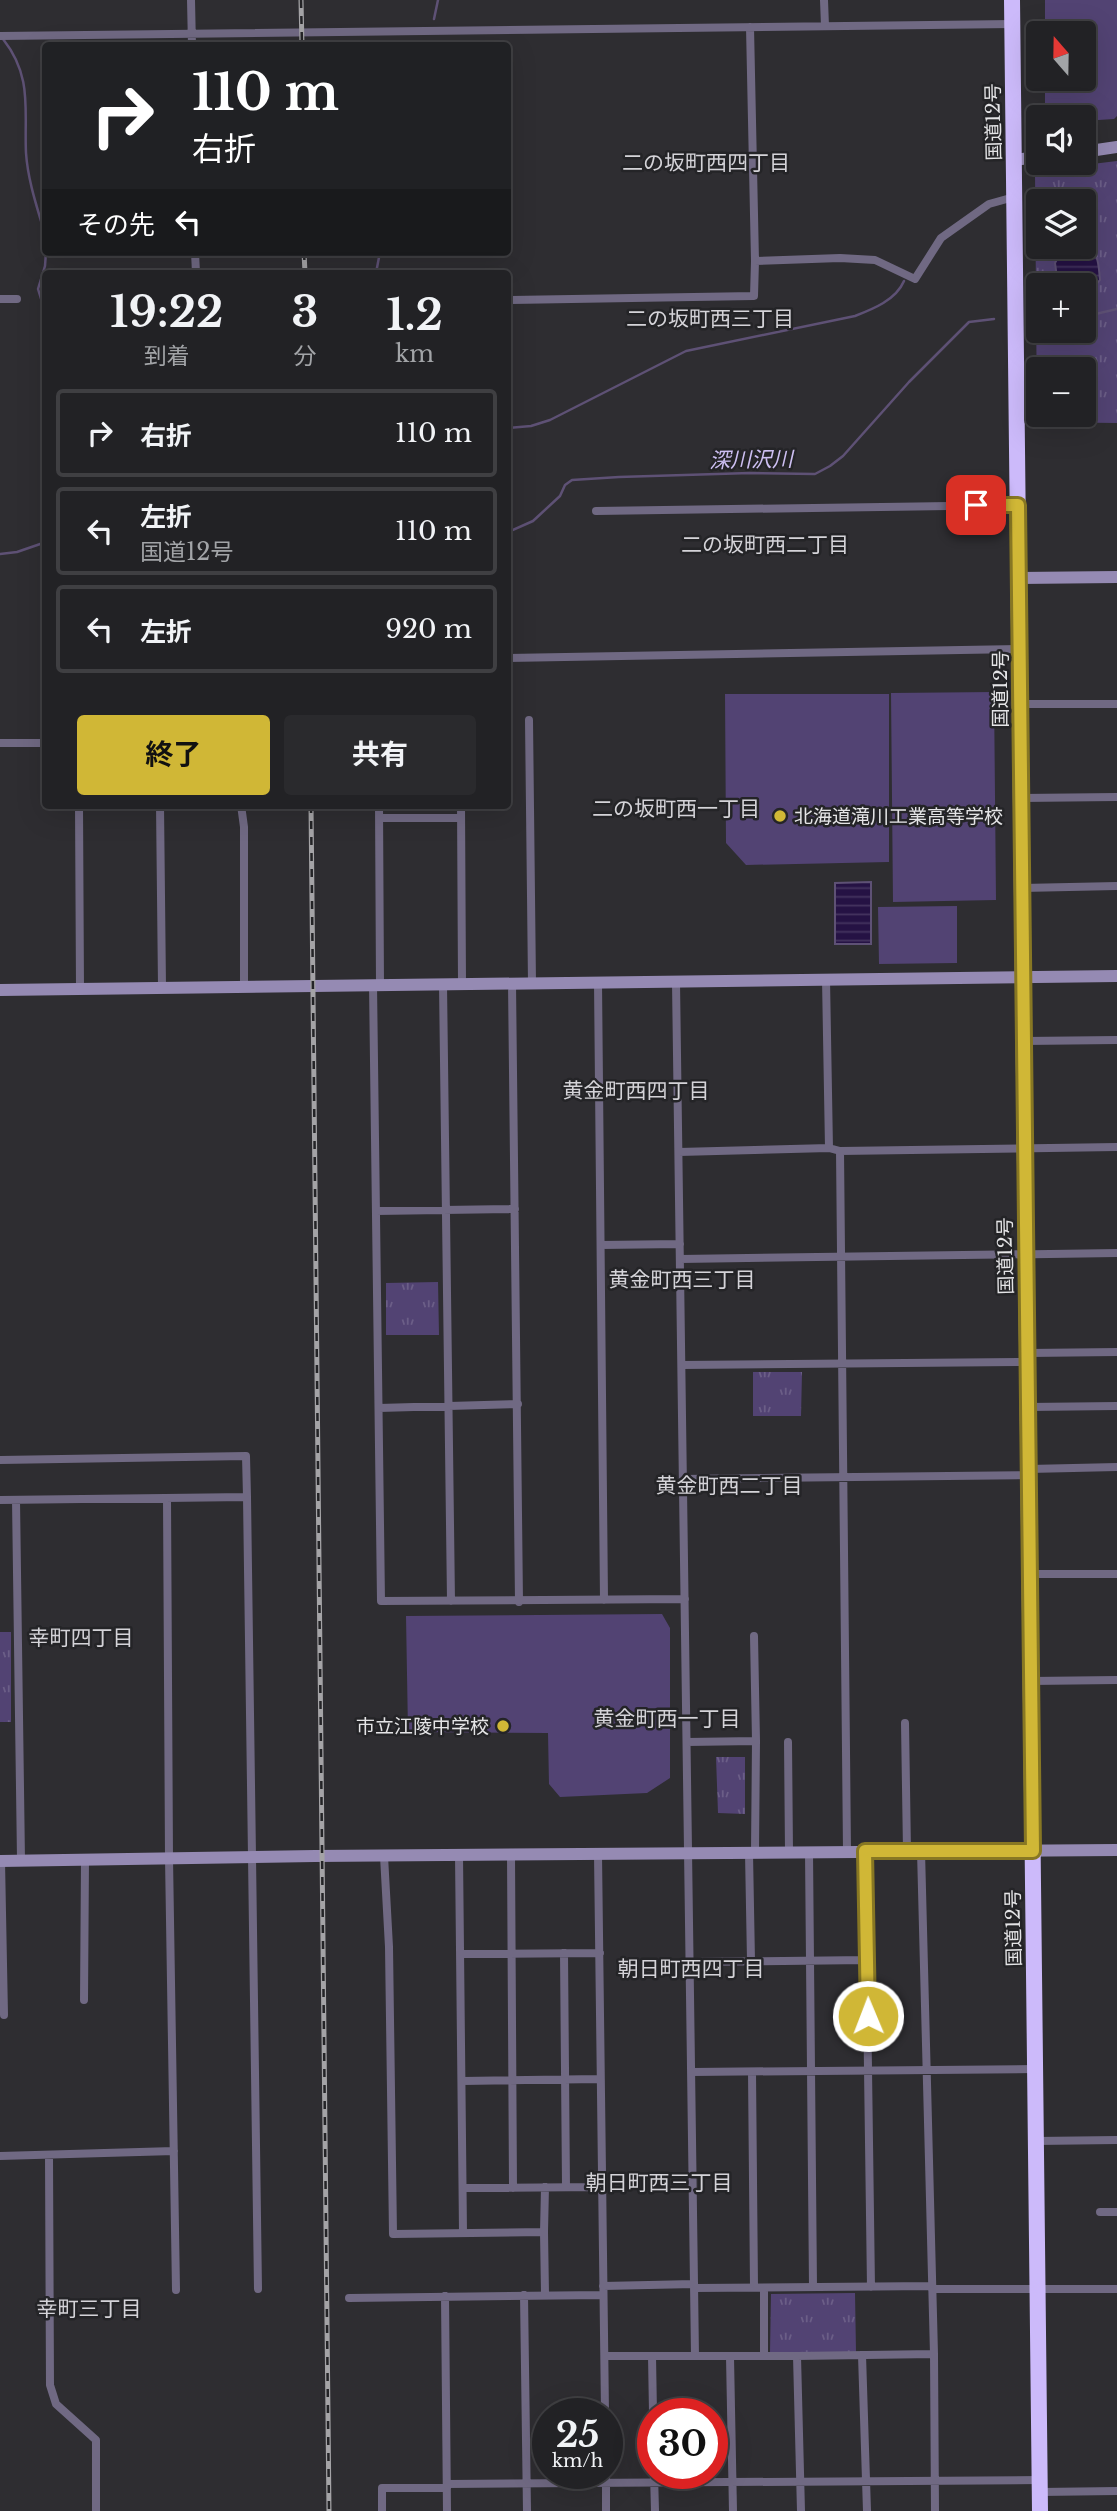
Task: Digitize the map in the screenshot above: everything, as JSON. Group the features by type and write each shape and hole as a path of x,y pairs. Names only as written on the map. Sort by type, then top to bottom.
{"highway":[{"name":"国道12号","path":"1012,0 1040,2511"}],"street":[{"path":"191,0 192,42"},
{"path":"824,0 825,26"},
{"path":"2,36 1013,24"},
{"path":"511,300 754,296 750,27"},
{"path":"1096,150 1117,147"},
{"path":"1014,160 1026,159"},
{"path":"755,261 840,258 875,260 915,279 942,238 989,204 1015,196"},
{"path":"0,299 17,299"},
{"path":"596,510 1018,505"},
{"path":"1019,578 1117,577"},
{"path":"511,657 1020,649"},
{"path":"1021,704 1117,704"},
{"path":"529,720 532,983"},
{"path":"0,743 42,743"},
{"path":"1021,798 1117,797"},
{"path":"79,809 80,989"},
{"path":"160,809 162,987"},
{"path":"242,809 244,827 244,986"},
{"path":"379,809 376,1211 381,1601 685,1599"},
{"path":"461,809 462,983"},
{"path":"379,818 461,817"},
{"path":"1022,888 1117,886"},
{"path":"0,990 1117,976"},
{"path":"825,979 829,1148"},
{"path":"598,982 604,1600"},
{"path":"676,982 695,2356"},
{"path":"512,983 519,1602"},
{"path":"443,984 451,1601"},
{"path":"1024,1041 1117,1040"},
{"path":"679,1152 829,1148 839,1151 1117,1147"},
{"path":"839,1151 847,1851"},
{"path":"376,1211 515,1209"},
{"path":"601,1245 680,1244"},
{"path":"680,1259 1117,1253"},
{"path":"682,1365 1028,1357 1117,1352"},
{"path":"379,1408 518,1404"},
{"path":"1028,1407 1117,1406"},
{"path":"0,1460 246,1456 258,2288"},
{"path":"683,1479 844,1478 1117,1467"},
{"path":"0,1500 247,1497"},
{"path":"167,1498 176,2290"},
{"path":"16,1500 21,1860"},
{"path":"1030,1574 1117,1574"},
{"path":"751,1961 754,1636"},
{"path":"1031,1681 1117,1680"},
{"path":"905,1723 907,1851"},
{"path":"687,1742 755,1741"},
{"path":"788,1742 789,1852"},
{"path":"4,2014 1,1861 1117,1850"},
{"path":"865,1851 871,2287"},
{"path":"921,1851 934,2354 935,2511"},
{"path":"809,1852 813,2287"},
{"path":"598,1854 605,2398"},
{"path":"459,1855 463,2232"},
{"path":"511,1855 513,2188"},
{"path":"384,1856 389,1947 393,2234 544,2232"},
{"path":"84,2000 85,1859"},
{"path":"564,1953 566,2187"},
{"path":"461,1954 600,1953"},
{"path":"691,1962 867,1960"},
{"path":"692,2072 1035,2069"},
{"path":"752,2072 764,2356"},
{"path":"463,2081 600,2079"},
{"path":"1036,2141 1117,2140"},
{"path":"0,2156 174,2151"},
{"path":"48,2156 50,2385 56,2404 96,2440 96,2511"},
{"path":"545,2187 545,2294"},
{"path":"463,2188 601,2187"},
{"path":"1100,2213 1117,2212"},
{"path":"349,2298 524,2295 694,2286 1117,2289"},
{"path":"524,2295 527,2511"},
{"path":"445,2296 447,2511"},
{"path":"605,2356 934,2354"},
{"path":"862,2355 867,2511"},
{"path":"652,2356 653,2398"},
{"path":"797,2356 801,2511"},
{"path":"730,2357 733,2511"},
{"path":"728,2482 935,2481 1117,2491"},
{"path":"382,2511 382,2488 532,2482"},
{"path":"606,2489 606,2511"},
{"path":"654,2489 655,2511"}],"green space":[{"path":"1045,0 1117,0 1117,116 1114,119 1096,120 1096,105 1045,105 1045,91 1096,91 1096,21 1045,21"},
{"path":"1117,161 1117,423 1096,423 1096,357 1036,357 1036,343 1096,343 1096,273 1036,273 1036,259 1096,259 1096,189 1035,189 1035,175 1096,175 1096,164"},
{"path":"994,692 996,900 893,902 891,693"},
{"path":"725,694 889,694 889,862 746,865 726,843"},
{"path":"957,906 957,963 879,964 878,907"},
{"path":"438,1282 439,1335 386,1335 386,1283"},
{"path":"753,1372 802,1372 801,1416 753,1416"},
{"path":"662,1614 670,1628 670,1778 647,1793 560,1797 549,1784 548,1733 408,1732 406,1616"},
{"path":"0,1632 11,1632 11,1722 0,1722"},
{"path":"716,1757 745,1757 745,1814 718,1813"},
{"path":"855,2293 856,2353 770,2353 771,2294"}],"shaded area":[{"path":"1096,258 1100,280 1096,285 1096,273 1056,273 1057,259"},
{"path":"871,882 871,944 835,944 835,883"}],"waterway":[{"path":"434,19 438,0"},
{"path":"3,39 13,53 23,80 27,164 42,224"},
{"path":"44,270 46,256"},
{"path":"377,270 379,256"},
{"path":"42,276 38,289 42,302"},
{"path":"511,428 531,426 550,420 686,351 855,316 890,299 904,281"},
{"name":"深川沢川","path":"1096,314 1117,309"},
{"name":"深川沢川","path":"511,531 533,521 560,496 565,485 572,480 750,473 815,474 843,456 909,382 969,322 994,319"},
{"name":"深川沢川","path":"0,554 17,552 42,543"}],"railway":[{"path":"301,0 302,42"},
{"path":"304,256 305,270"},
{"path":"311,809 329,2511"}],"place":[{"name":"北海道滝川工業高等学校","path":"780,816"},
{"name":"市立江陵中学校","path":"503,1726"}],"district":[{"name":"二の坂町西四丁目","path":"706,163"},
{"name":"二の坂町西三丁目","path":"710,319"},
{"name":"二の坂町西二丁目","path":"765,545"},
{"name":"二の坂町西一丁目","path":"676,809"},
{"name":"黄金町西四丁目","path":"636,1091"},
{"name":"黄金町西三丁目","path":"682,1280"},
{"name":"黄金町西二丁目","path":"729,1486"},
{"name":"幸町四丁目","path":"81,1638"},
{"name":"黄金町西一丁目","path":"667,1719"},
{"name":"朝日町西四丁目","path":"691,1969"},
{"name":"朝日町西三丁目","path":"659,2183"},
{"name":"幸町三丁目","path":"89,2309"}],"route":[{"path":"868,2016 865,1851 1033,1851 1018,505 976,505"}]}
